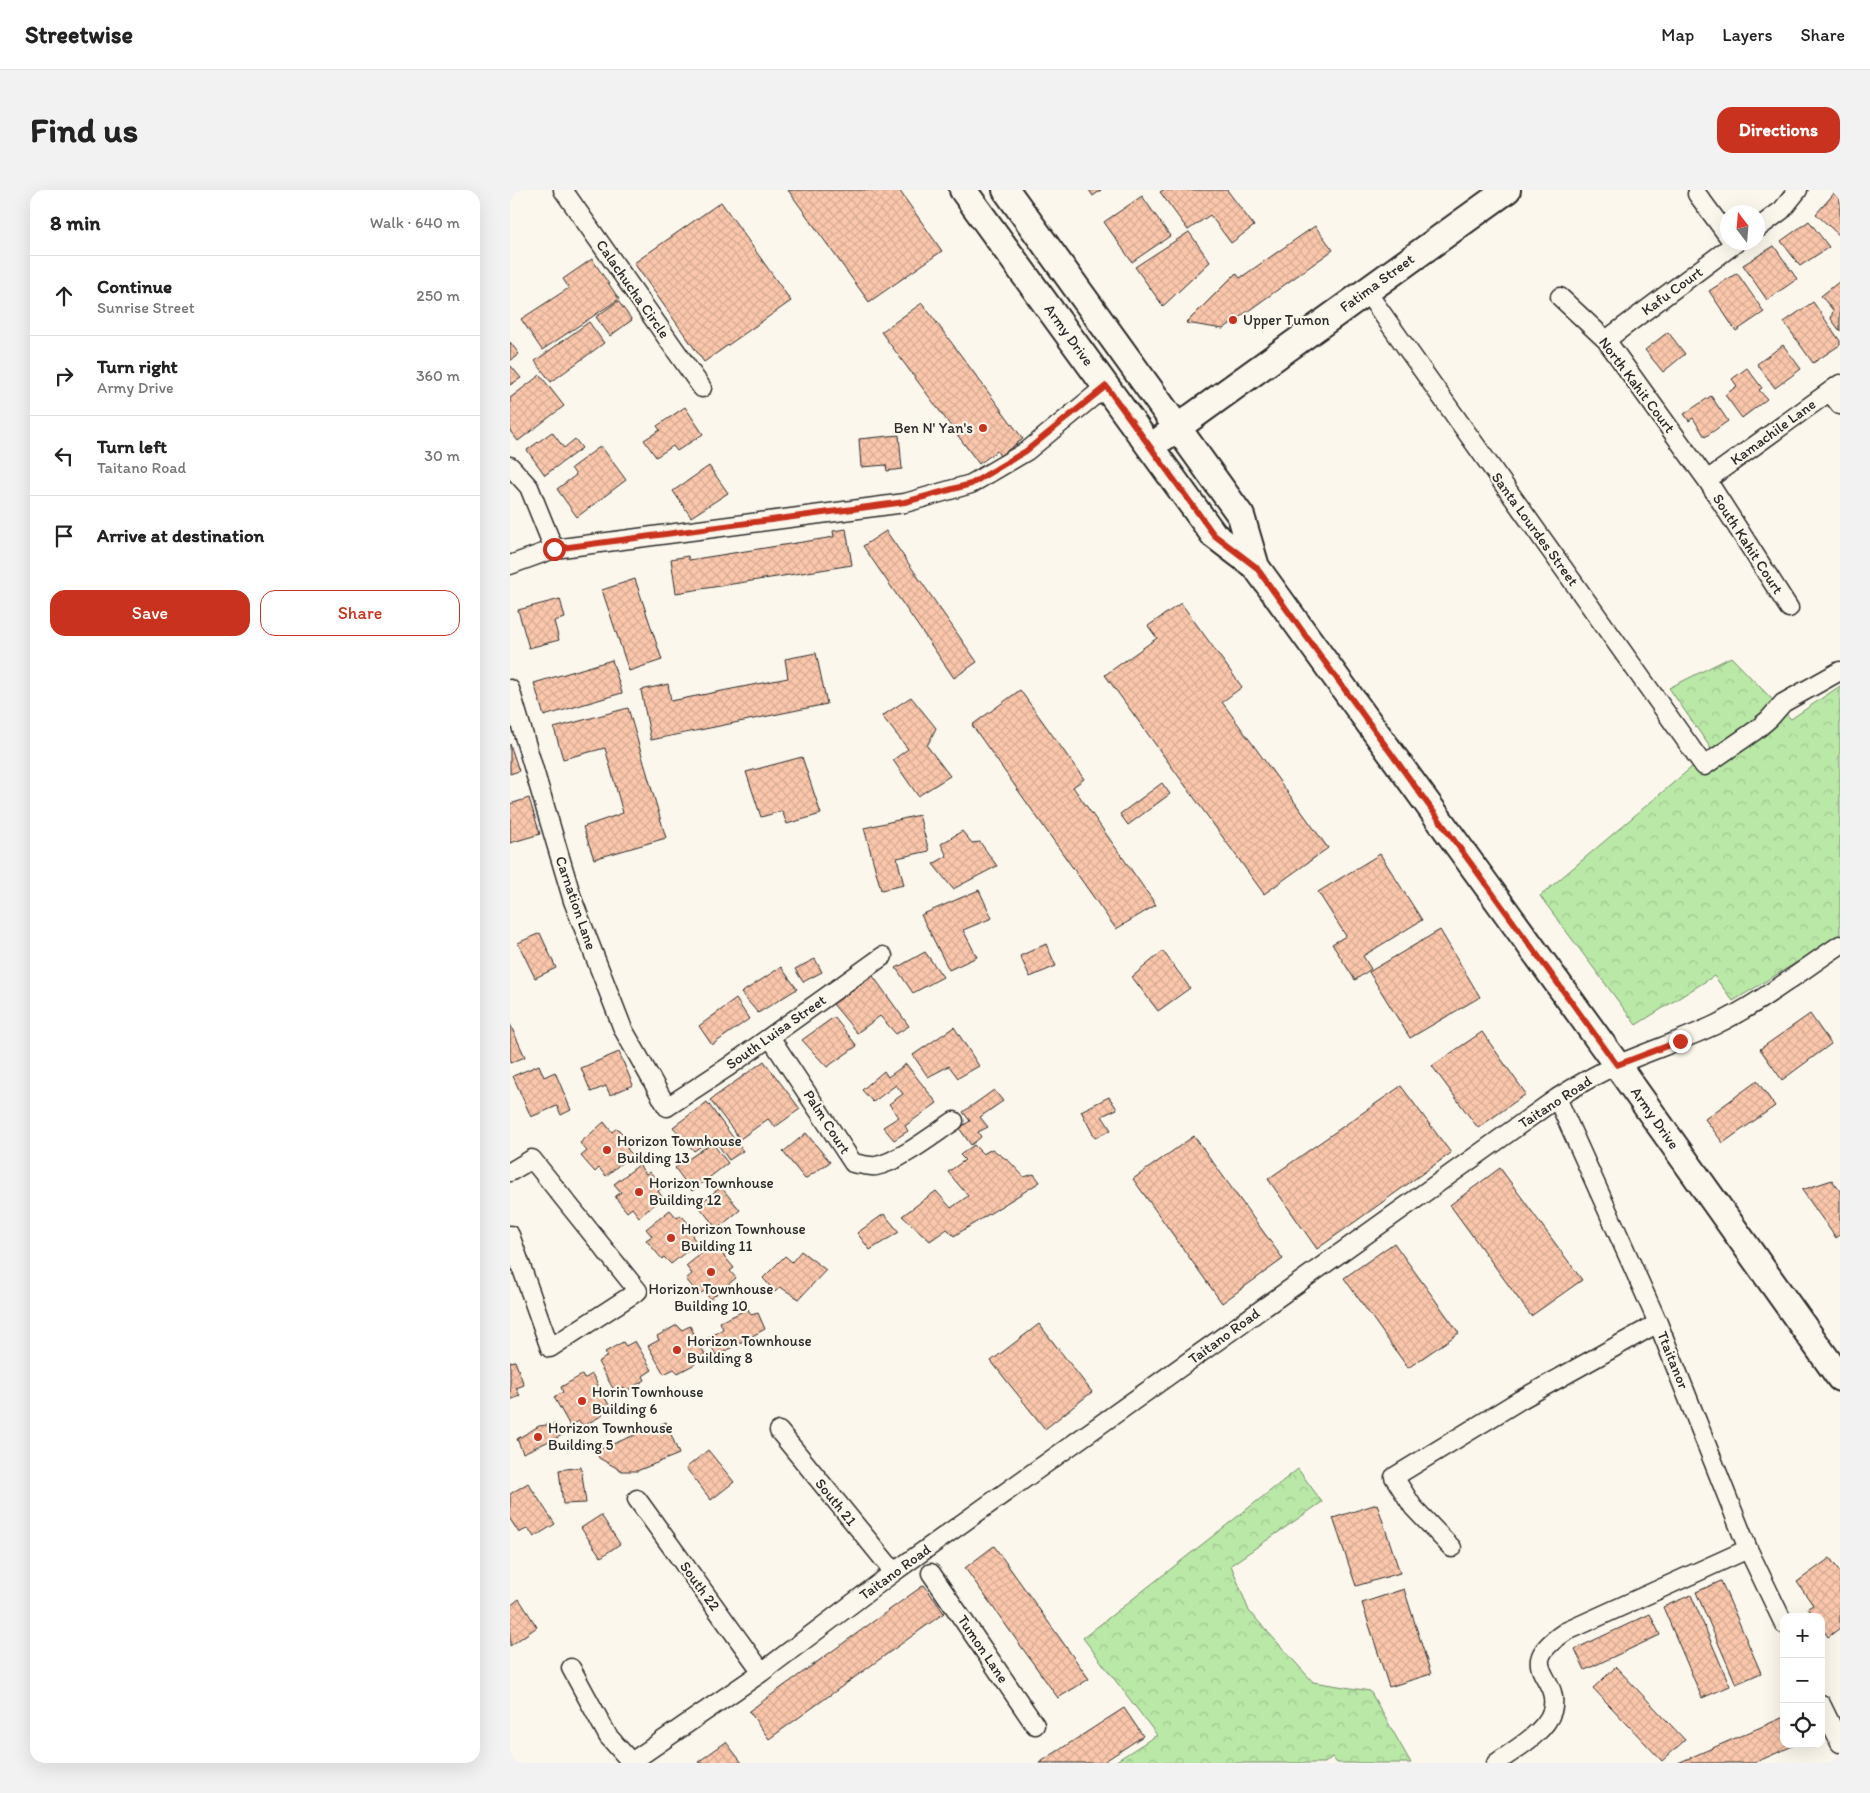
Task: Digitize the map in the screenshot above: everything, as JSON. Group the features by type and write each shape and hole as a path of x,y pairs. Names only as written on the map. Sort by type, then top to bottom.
{"main road":[{"name":"Army Drive","path":"963,190 1214,535 1256,567 1617,1065 1840,1378"},
{"name":"Army Drive","path":"1006,190 1240,516 1256,567"},
{"name":"Fatima Street","path":"1150,447 1507,190"}],"street":[{"name":"Calachucha Circle","path":"563,190 702,388"},
{"path":"1765,223 1782,210 1798,190"},
{"path":"1697,194 1720,224"},
{"name":"Kafu Court","path":"1606,340 1721,250"},
{"name":"Santa Lourdes Street","path":"1366,291 1704,766 1756,730 1783,703 1840,671"},
{"name":"North Kahit Court","path":"1560,297 1606,340 1706,480"},
{"path":"510,565 554,549 905,502 971,484 1026,451 1106,386"},
{"name":"Kamachile Lane","path":"1706,480 1836,393"},
{"path":"510,466 529,487 554,549"},
{"name":"South Kahit Court","path":"1706,480 1789,608"},
{"name":"Carnation Lane","path":"510,689 573,902 623,1029 667,1107"},
{"name":"Taitano Road","path":"630,1763 762,1672 894,1572 1557,1098 1617,1065 1680,1041 1717,1024 1751,1004 1840,945"},
{"name":"South Luisa Street","path":"667,1107 770,1037 883,956"},
{"name":"Palm Court","path":"770,1037 853,1163 875,1166 890,1161 916,1147 954,1121"},
{"name":"Ttaitanor","path":"1557,1098 1658,1323 1748,1549 1780,1616"},
{"path":"510,1172 532,1160 638,1291 550,1348 510,1234"},
{"path":"1452,1548 1413,1507 1394,1477 1520,1400 1658,1323"},
{"name":"South 21","path":"779,1431 894,1572"},
{"name":"South 22","path":"637,1499 762,1672"},
{"path":"1496,1763 1544,1726 1552,1710 1552,1694 1542,1672 1539,1659 1543,1650 1552,1640 1565,1632 1748,1549"},
{"name":"Tumon Lane","path":"931,1573 1035,1725"},
{"path":"571,1668 608,1736 630,1763"},
{"path":"1825,1712 1840,1743"}],"green space":[{"path":"1731,657 1791,719 1840,686 1840,936 1733,1001 1714,976 1636,1025 1540,896 1712,750 1669,688"},
{"path":"1298,1469 1322,1502 1231,1565 1249,1611 1313,1682 1370,1691 1411,1763 1337,1763 1332,1757 1325,1763 1113,1763 1157,1735 1083,1638"}],"building":[{"path":"788,190 899,190 942,251 869,302"},
{"path":"1089,190 1101,190 1093,196"},
{"path":"1163,190 1227,190 1254,226 1231,243 1210,215 1188,230 1160,192"},
{"path":"1837,190 1840,190 1840,236 1816,214"},
{"path":"1142,196 1170,236 1132,262 1104,222"},
{"path":"721,202 791,301 704,362 634,263"},
{"path":"1809,221 1829,247 1800,266 1781,241"},
{"path":"1315,226 1333,250 1223,329 1186,323 1236,273 1240,278"},
{"path":"1189,232 1210,262 1163,306 1135,267"},
{"path":"1774,246 1797,279 1767,300 1743,265"},
{"path":"592,259 619,299 542,350 521,319 569,288 563,279"},
{"path":"1737,273 1764,312 1736,331 1709,291"},
{"path":"1840,281 1840,331 1831,319 1833,310 1821,296"},
{"path":"618,301 632,320 610,336 596,317"},
{"path":"1813,302 1840,341 1840,345 1813,363 1784,322"},
{"path":"922,303 1023,439 1000,456 997,451 979,464 881,332"},
{"path":"589,322 604,343 551,382 535,361"},
{"path":"1668,332 1685,354 1663,372 1645,350"},
{"path":"510,342 519,354 510,361"},
{"path":"1783,345 1801,369 1775,388 1757,364"},
{"path":"510,365 521,378 510,385"},
{"path":"1747,368 1762,388 1759,390 1767,399 1742,418 1725,395 1737,386 1732,379"},
{"path":"540,375 564,406 518,441 510,431 510,398"},
{"path":"1711,396 1728,421 1705,437 1693,418 1689,421 1684,414"},
{"path":"685,407 703,434 677,451 673,446 656,457 644,440 660,430 657,426"},
{"path":"552,432 564,448 575,439 582,448 545,475 527,450"},
{"path":"899,435 902,469 887,471 886,465 861,467 859,439"},
{"path":"601,446 626,480 577,517 557,489 576,475 571,468"},
{"path":"709,466 728,493 691,517 673,491"},
{"path":"846,529 852,565 676,593 671,559 688,556 689,560 834,537 833,531"},
{"path":"886,531 977,662 954,678 863,546"},
{"path":"635,579 662,660 629,671 602,590"},
{"path":"560,599 565,618 554,621 559,640 529,648 518,610"},
{"path":"1181,603 1242,687 1222,702 1328,848 1264,894 1105,675 1157,638 1148,626"},
{"path":"816,653 827,704 651,740 641,690 668,684 671,701 788,678 785,659"},
{"path":"612,660 622,693 544,716 534,683"},
{"path":"1020,690 1084,779 1073,787 1156,905 1116,929 972,725"},
{"path":"911,697 936,728 927,746 950,776 918,796 893,760 908,749 882,716"},
{"path":"628,708 666,838 594,859 583,827 623,813 605,748 563,759 554,728"},
{"path":"510,744 519,771 510,774"},
{"path":"802,757 821,814 787,824 782,811 761,817 746,772"},
{"path":"1162,783 1170,794 1128,825 1120,814"},
{"path":"529,798 540,834 510,843 510,804"},
{"path":"919,815 929,851 897,858 904,885 881,890 864,828"},
{"path":"962,831 972,843 980,842 997,866 953,889 933,864 947,856 941,844"},
{"path":"1380,854 1422,920 1363,956 1371,969 1355,980 1332,944 1346,936 1318,892"},
{"path":"979,890 992,918 963,930 977,957 949,970 921,915"},
{"path":"1440,930 1480,997 1410,1038 1369,972"},
{"path":"540,933 556,968 535,978 518,943"},
{"path":"1046,944 1056,966 1030,977 1020,956"},
{"path":"1163,951 1190,988 1158,1011 1132,977"},
{"path":"925,952 943,977 913,993 896,968"},
{"path":"815,959 822,972 803,982 795,969"},
{"path":"781,967 797,989 758,1013 741,993"},
{"path":"873,976 909,1026 896,1034 880,1016 857,1033 833,1004"},
{"path":"736,999 749,1019 712,1045 699,1026"},
{"path":"1810,1014 1831,1044 1782,1080 1760,1049"},
{"path":"834,1017 857,1046 827,1067 802,1040"},
{"path":"510,1024 525,1057 510,1063"},
{"path":"954,1027 979,1066 958,1078 949,1066 928,1077 913,1055"},
{"path":"1482,1032 1526,1094 1478,1128 1432,1066"},
{"path":"619,1052 633,1085 610,1095 606,1086 591,1092 581,1068"},
{"path":"764,1061 800,1109 775,1127 768,1119 740,1139 710,1100"},
{"path":"906,1064 937,1103 905,1126 908,1131 894,1140 883,1127 899,1117 889,1104 903,1094 896,1085 873,1102 862,1090 884,1071 888,1077"},
{"path":"539,1065 544,1077 555,1072 571,1110 561,1115 557,1106 531,1117 513,1076"},
{"path":"1757,1081 1775,1106 1723,1143 1705,1119"},
{"path":"1401,1086 1451,1153 1317,1249 1268,1179"},
{"path":"994,1090 1003,1101 980,1117 988,1127 978,1132 981,1137 971,1145 959,1128 970,1121 963,1112"},
{"path":"1109,1097 1117,1109 1102,1116 1111,1130 1095,1138 1081,1111"},
{"path":"707,1102 743,1151 729,1160 713,1138 694,1151 673,1127"},
{"name":"Horizon Townhouse Building 13","path":"604,1122 612,1132 617,1128 632,1144 627,1149 632,1154 606,1176 599,1168 595,1172 581,1156 587,1151 580,1143"},
{"path":"806,1133 830,1162 805,1179 783,1152"},
{"path":"1194,1136 1283,1259 1222,1303 1133,1179"},
{"path":"712,1143 728,1163 692,1191 675,1168"},
{"path":"974,1145 983,1154 992,1149 1010,1162 1024,1177 1034,1174 1040,1182 954,1236 947,1229 930,1241 902,1216 936,1191 951,1208 968,1196 948,1172 965,1160 960,1155"},
{"name":"Horizon Townhouse Building 12","path":"639,1165 646,1174 650,1172 663,1187 658,1191 663,1198 639,1217 632,1208 627,1212 615,1197 621,1192 614,1184"},
{"path":"1500,1168 1582,1280 1531,1316 1450,1205"},
{"path":"1832,1180 1840,1191 1840,1235 1836,1238 1802,1190"},
{"path":"721,1187 740,1210 717,1229 698,1205"},
{"name":"Horizon Townhouse Building 11","path":"670,1210 677,1218 681,1215 695,1231 692,1236 697,1243 671,1264 664,1257 662,1259 646,1240 652,1236 646,1229"},
{"path":"884,1214 899,1232 870,1250 857,1233"},
{"path":"1394,1243 1459,1333 1408,1368 1344,1278"},
{"name":"Horizon Townhouse Building 10","path":"712,1245 718,1253 720,1251 734,1268 730,1271 736,1278 710,1299 704,1291 699,1295 686,1279 692,1274 686,1266"},
{"path":"801,1251 826,1270 799,1299 780,1287 775,1292 763,1278 785,1256 792,1262"},
{"path":"748,1309 751,1315 758,1313 765,1329 716,1356 708,1338 723,1329 720,1322"},
{"path":"1039,1324 1092,1392 1045,1429 991,1361"},
{"name":"Horizon Townhouse Building 8","path":"677,1325 682,1330 690,1326 705,1354 693,1360 695,1364 678,1373 674,1369 664,1374 648,1346 659,1340 657,1336"},
{"path":"635,1341 652,1370 643,1376 645,1380 626,1391 624,1387 615,1392 598,1362 608,1356 605,1352 623,1342 626,1346"},
{"path":"515,1361 524,1385 516,1388 520,1396 510,1400 510,1362"},
{"name":"Horin Townhouse Building 6","path":"592,1374 609,1405 601,1410 603,1415 583,1426 579,1421 570,1426 554,1397 563,1392 561,1387 582,1375 584,1379"},
{"path":"666,1422 679,1454 637,1471 622,1471 599,1458 596,1451"},
{"name":"Horizon Townhouse Building 5","path":"554,1424 567,1433 523,1453 517,1439 539,1426"},
{"path":"708,1450 734,1482 711,1500 686,1468"},
{"path":"581,1467 586,1503 563,1504 559,1470"},
{"path":"528,1483 555,1524 534,1537 528,1528 519,1533 510,1519 510,1494"},
{"path":"1377,1504 1400,1573 1356,1586 1333,1518"},
{"path":"601,1515 620,1544 601,1557 581,1528"},
{"path":"994,1546 1089,1679 1058,1698 965,1568"},
{"path":"1830,1558 1840,1572 1840,1628 1828,1637 1825,1633 1825,1613 1811,1613 1808,1608 1813,1605 1797,1582"},
{"path":"1721,1581 1761,1673 1736,1684 1696,1592"},
{"path":"924,1585 944,1613 769,1739 749,1711"},
{"path":"1404,1589 1431,1674 1389,1687 1362,1603"},
{"path":"1691,1595 1730,1686 1702,1698 1663,1607"},
{"path":"519,1599 537,1627 510,1646 510,1606"},
{"path":"1650,1614 1660,1635 1585,1670 1575,1649"},
{"path":"1616,1667 1685,1740 1662,1761 1593,1688"},
{"path":"1124,1708 1143,1736 1102,1763 1039,1763"},
{"path":"1780,1719 1780,1748 1788,1748 1754,1763 1678,1763"},
{"path":"726,1742 742,1763 698,1762"}],"place":[{"name":"Upper Tumon","path":"1233,320"},
{"name":"Ben N' Yan's","path":"983,428"},
{"name":"Horizon Townhouse Building 13","path":"607,1150"},
{"name":"Horizon Townhouse Building 12","path":"639,1192"},
{"name":"Horizon Townhouse Building 11","path":"671,1238"},
{"name":"Horizon Townhouse Building 10","path":"711,1272"},
{"name":"Horizon Townhouse Building 8","path":"677,1350"},
{"name":"Horin Townhouse Building 6","path":"582,1401"},
{"name":"Horizon Townhouse Building 5","path":"538,1437"}],"route":[{"path":"554,549 905,502 971,484 1026,451 1106,386 1214,535 1256,567 1617,1065 1680,1041"}]}
